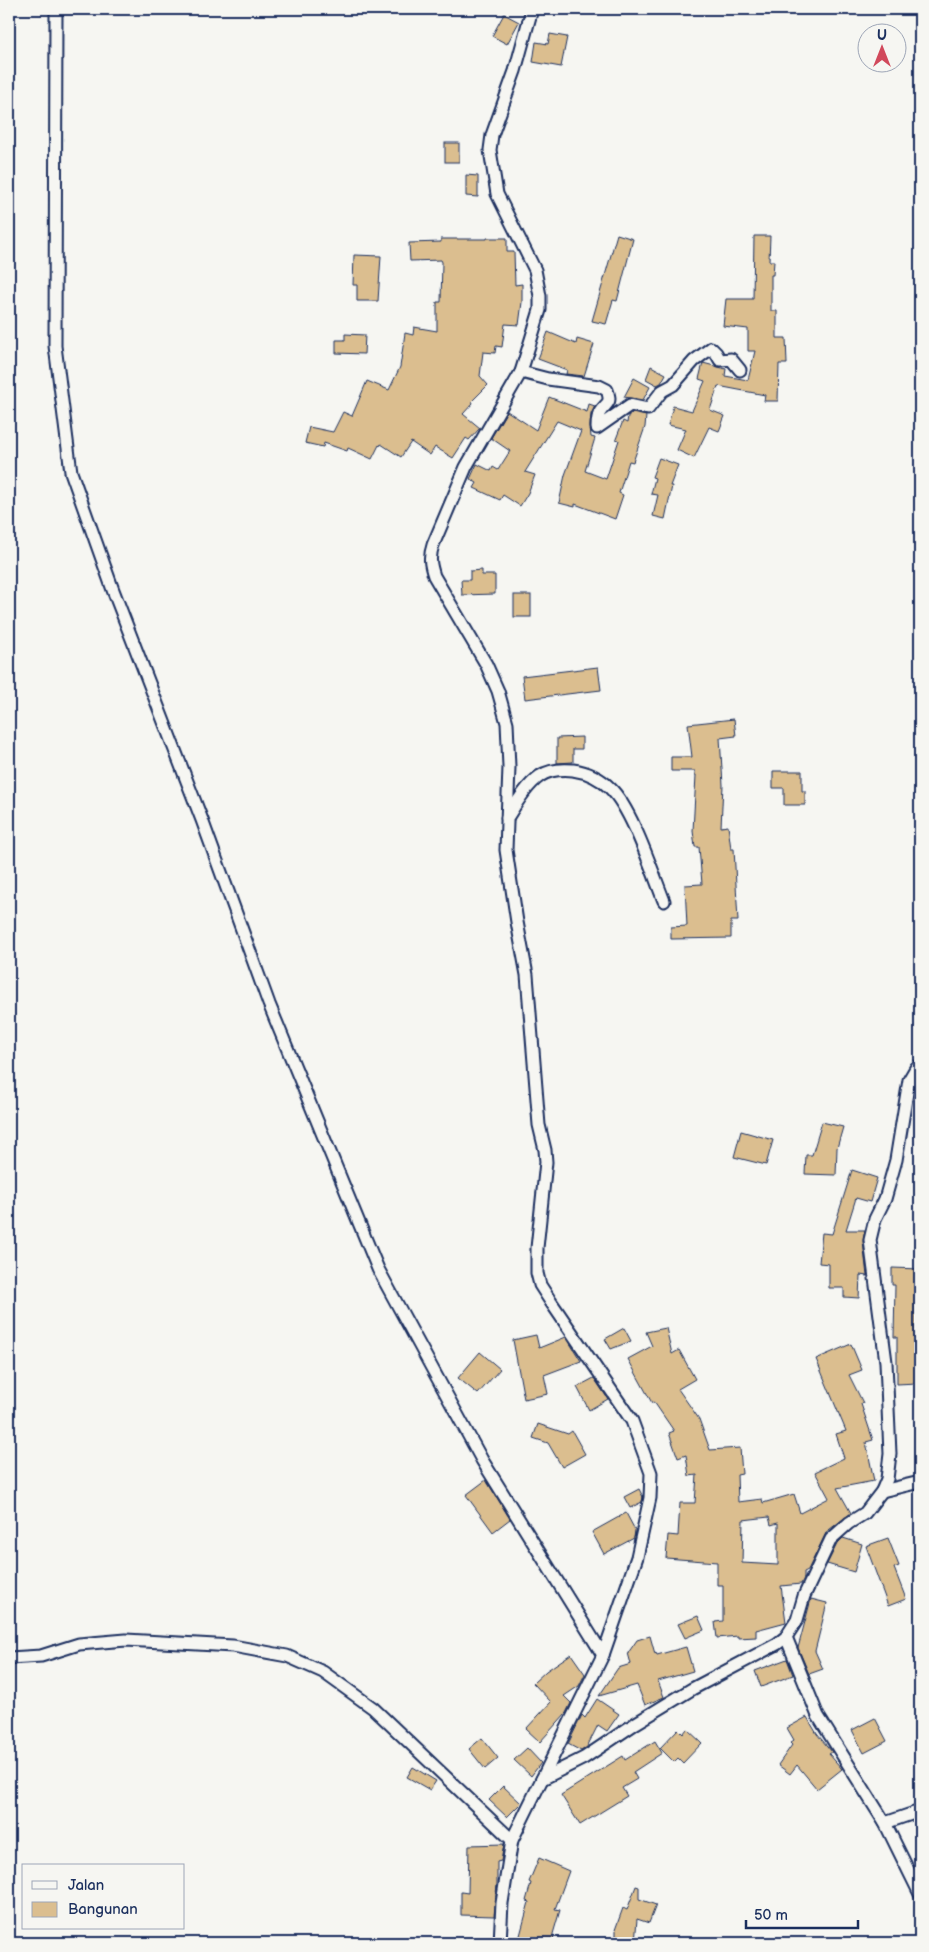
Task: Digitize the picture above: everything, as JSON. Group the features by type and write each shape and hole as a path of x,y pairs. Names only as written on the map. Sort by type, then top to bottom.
{"street":[{"path":"56,9 55,346 71,472 113,590 202,820 269,1004 378,1269 482,1460 603,1655"},
{"path":"500,1943 502,1896 512,1840 603,1655 637,1557 650,1498 651,1473 632,1421 540,1285 537,1273 537,1248 545,1179 545,1150 539,1125 528,975 517,922 506,850 509,767 507,723 498,691 486,664 434,576 430,564 430,554 466,467 521,372 540,310 540,296 535,270 497,194 490,150 492,135 516,71 532,9"},
{"path":"521,372 548,380 599,386 607,390 610,397 608,405 601,411 597,420 597,428 630,405 648,409 662,391 673,385 694,360 710,348 716,352 720,360 732,359 740,370"},
{"path":"507,818 530,785 540,776 554,770 567,769 594,776 611,789 626,812 664,901"},
{"path":"542,1779 584,1758 684,1694 786,1637 797,1620 804,1596 831,1539 848,1523 866,1513 882,1491 887,1479 890,1454 886,1362 870,1240 875,1220 885,1199 896,1160 909,1080 920,1065"},
{"path":"882,1491 920,1482"},
{"path":"786,1637 818,1716 885,1823 920,1894"},
{"path":"9,1658 41,1656 79,1644 126,1640 234,1646 287,1656 323,1672 373,1708 512,1840"},
{"path":"885,1823 920,1810"}],"building":[{"path":"504,14 519,22 507,44 492,36"},
{"path":"550,34 567,37 561,67 533,62 536,42 548,44"},
{"path":"445,143 459,143 459,162 445,162"},
{"path":"466,175 478,176 478,197 466,196"},
{"path":"617,234 633,239 617,301 613,300 606,324 592,321"},
{"path":"754,236 770,236 769,261 774,261 773,275 771,275 771,311 777,311 777,338 786,338 787,364 779,364 778,401 764,401 765,395 718,386 710,410 725,416 719,431 709,427 694,458 677,450 686,429 668,425 673,406 692,411 705,381 699,379 703,363 726,369 725,376 748,380 755,351 748,351 748,329 723,326 726,299 753,299"},
{"path":"507,238 507,252 514,252 515,285 522,284 522,302 519,325 505,324 502,347 496,346 495,353 483,352 480,376 488,385 472,401 473,403 463,414 480,428 469,440 466,438 453,458 435,447 430,455 411,442 401,457 381,444 372,459 348,448 347,451 324,443 323,447 305,443 309,427 333,432 343,412 352,416 367,381 389,390 400,367 405,333 413,335 414,327 437,331 437,302 441,302 442,262 441,260 410,261 409,243 441,242 441,239"},
{"path":"354,255 381,256 378,301 357,301 357,285 353,285"},
{"path":"548,332 576,344 577,339 594,344 584,376 566,374 567,370 538,359"},
{"path":"345,334 365,335 364,354 336,353 336,340 345,340"},
{"path":"651,366 666,374 661,383 657,385 646,379"},
{"path":"634,378 650,387 643,400 624,397"},
{"path":"549,397 587,412 589,404 595,406 591,414 590,426 591,437 595,438 585,471 606,479 619,440 616,439 623,421 627,423 628,416 632,413 646,416 645,427 633,462 629,461 619,493 623,495 615,519 575,504 575,507 559,503 565,475 581,431 557,421 525,472 535,475 528,493 520,506 503,495 500,500 474,488 477,483 470,479 477,464 491,471 493,467 498,470 510,451 491,438 507,411 536,430"},
{"path":"659,458 678,465 670,486 672,486 665,519 653,516 658,495 651,494 655,478 652,477"},
{"path":"482,570 482,575 495,575 495,594 462,595 461,580 470,580 470,571"},
{"path":"514,595 531,595 531,617 514,617"},
{"path":"598,667 601,690 525,699 522,676"},
{"path":"734,719 736,736 720,738 723,785 721,827 728,826 731,849 734,849 738,921 731,921 731,938 671,939 671,927 687,926 685,885 702,884 699,847 695,847 693,831 696,775 695,771 671,771 671,757 692,757 688,724"},
{"path":"582,737 582,749 573,749 573,762 557,763 557,738"},
{"path":"773,771 802,771 802,791 805,791 805,805 784,805 784,788 773,788"},
{"path":"822,1122 843,1127 837,1148 836,1175 805,1174 806,1155 812,1155"},
{"path":"741,1131 773,1140 766,1165 734,1157"},
{"path":"852,1170 877,1178 870,1202 856,1198 846,1230 865,1230 863,1241 867,1276 860,1275 859,1298 844,1297 844,1288 829,1288 829,1264 819,1263 822,1233 832,1234"},
{"path":"892,1268 920,1269 920,1285 916,1285 917,1383 897,1384 897,1337 894,1337 895,1285 892,1285"},
{"path":"624,1328 631,1341 611,1349 605,1339"},
{"path":"666,1328 672,1354 679,1350 695,1379 678,1389 699,1419 710,1450 740,1448 742,1474 737,1475 738,1502 762,1499 763,1503 794,1494 800,1513 829,1498 815,1472 844,1458 836,1434 846,1431 816,1359 851,1344 862,1370 849,1375 863,1403 861,1404 873,1440 866,1442 874,1481 837,1488 851,1513 825,1533 808,1570 804,1572 801,1584 781,1586 786,1622 756,1630 756,1637 717,1638 715,1622 723,1621 723,1585 717,1585 717,1562 666,1558 668,1535 678,1536 680,1503 695,1503 697,1475 689,1476 686,1455 678,1458 669,1433 674,1431 654,1402 652,1403 628,1359 652,1346 646,1332","holes":["769,1517 771,1525 778,1523 778,1565 742,1563 743,1520"]},
{"path":"536,1335 539,1348 566,1337 581,1361 544,1375 548,1394 524,1399 513,1340"},
{"path":"480,1352 500,1369 478,1394 458,1378"},
{"path":"594,1378 608,1399 589,1410 577,1387"},
{"path":"538,1424 568,1434 572,1431 585,1454 562,1467 548,1443 533,1438"},
{"path":"486,1480 510,1519 493,1532 466,1495"},
{"path":"639,1489 643,1497 642,1502 630,1508 624,1497"},
{"path":"626,1513 635,1530 634,1538 604,1554 592,1532"},
{"path":"843,1538 862,1544 854,1572 827,1564 837,1544"},
{"path":"888,1538 899,1566 894,1568 906,1599 888,1606 866,1546"},
{"path":"811,1599 827,1603 815,1651 823,1669 809,1674 798,1648"},
{"path":"698,1616 704,1630 685,1638 678,1624"},
{"path":"650,1636 655,1654 657,1655 686,1647 693,1671 658,1681 664,1697 645,1705 637,1685 599,1696 618,1668 631,1664 628,1653 637,1640"},
{"path":"571,1654 585,1674 579,1686 564,1696 571,1703 566,1713 540,1742 526,1729 551,1702 533,1683 546,1671"},
{"path":"787,1659 793,1675 761,1687 755,1671"},
{"path":"597,1699 619,1714 607,1731 598,1725 587,1747 581,1751 568,1744 582,1715 585,1718"},
{"path":"807,1717 817,1734 832,1752 829,1754 842,1769 817,1789 797,1765 790,1774 778,1765 792,1745 790,1743 794,1740 787,1728"},
{"path":"875,1718 887,1741 864,1753 852,1730"},
{"path":"678,1729 683,1734 687,1729 702,1743 683,1763 678,1758 674,1762 660,1748"},
{"path":"482,1738 498,1758 485,1769 469,1749"},
{"path":"655,1741 662,1753 633,1772 637,1779 622,1788 627,1796 580,1825 561,1795 623,1756 625,1760"},
{"path":"527,1748 541,1763 531,1776 514,1760"},
{"path":"413,1767 436,1781 430,1790 407,1777"},
{"path":"503,1786 521,1803 507,1817 489,1800"},
{"path":"504,1844 501,1861 497,1862 494,1916 461,1915 461,1892 468,1893 469,1845"},
{"path":"539,1858 569,1871 555,1909 560,1910 553,1934 554,1943 518,1943 529,1902 526,1901 531,1883 529,1882"},
{"path":"636,1886 639,1887 639,1899 656,1905 649,1923 637,1919 635,1943 616,1943 615,1930 623,1908 627,1910"}]}
